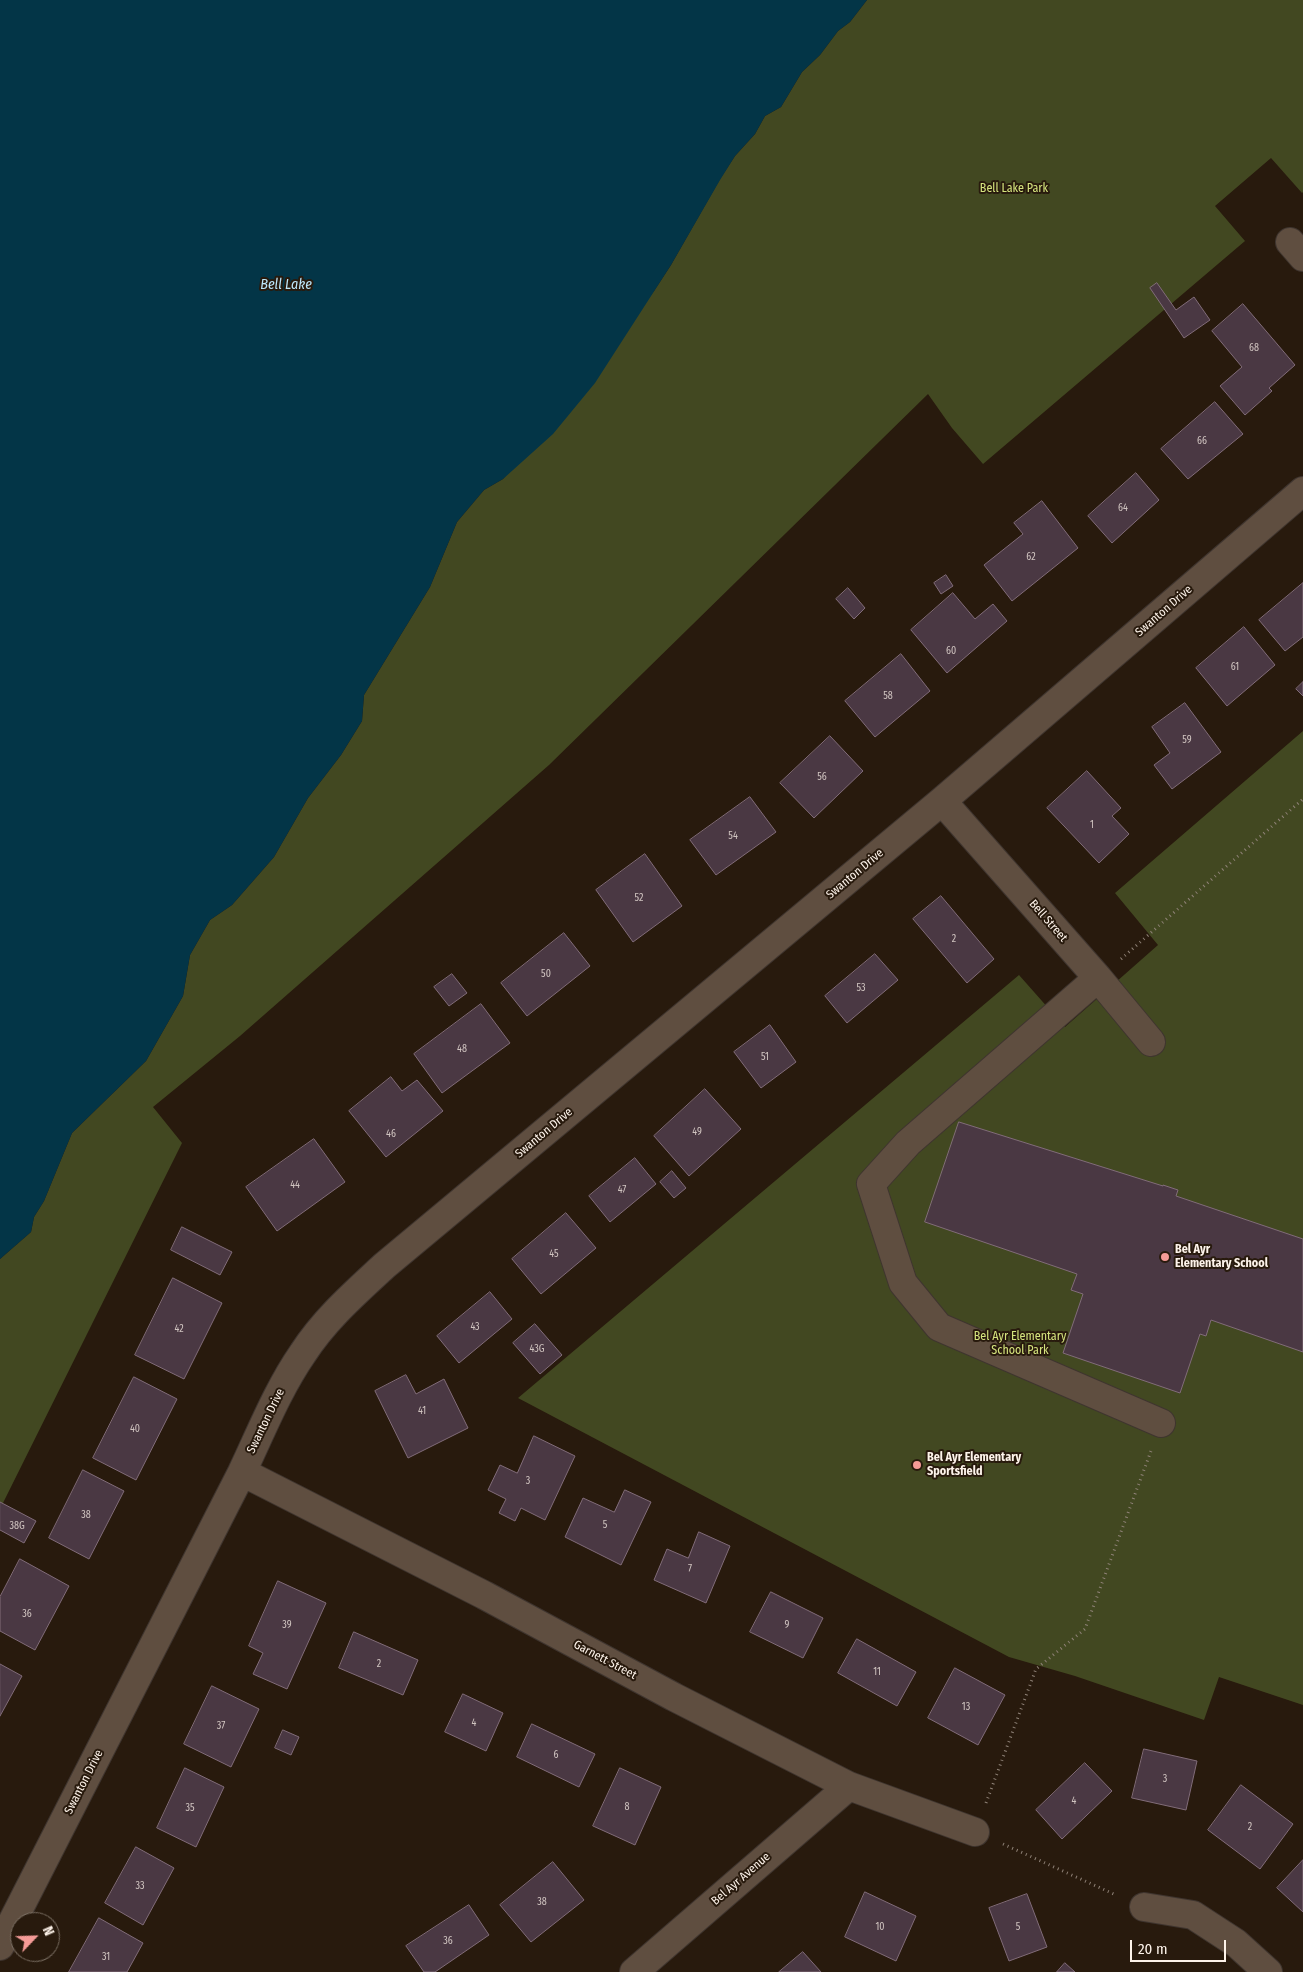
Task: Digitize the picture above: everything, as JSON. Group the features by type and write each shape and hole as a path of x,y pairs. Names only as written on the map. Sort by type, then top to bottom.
{"street":[{"name":"Swanton Drive","path":"0,1946 242,1472 280,1392 298,1360 335,1311 384,1266 942,802 1303,491"},
{"name":"Bell Street","path":"942,802 1098,978 1151,1042"},
{"path":"1098,978 908,1143 871,1184 903,1283 939,1327 1161,1423"},
{"name":"Garnett Street","path":"242,1472 484,1595 674,1697 848,1786 975,1832"},
{"name":"Bel Ayr Avenue","path":"634,1972 848,1786"},
{"path":"1144,1907 1193,1915 1236,1944 1268,1972"}],"path":[{"path":"1098,978 1303,799"},
{"path":"1144,1907 975,1832 1036,1669 1085,1629 1161,1423"}],"green space":[{"name":"Bell Lake Park","path":"867,0 1303,0 1303,192 1271,158 1215,206 1245,241 983,464 952,428 928,394 549,765 240,1036 153,1107 182,1143 0,1509 0,1259 31,1232 34,1217 44,1201 72,1133 146,1061 183,996 190,955 210,920 232,905 274,857 308,798 341,755 362,721 364,695 430,587 457,522 484,490 503,479 654,291 735,156 755,134 765,116 781,107 802,72 820,55 838,31 850,22"},
{"name":"Bel Ayr Elementary School Park","path":"1303,731 1303,1705 1219,1677 1204,1720 1075,1676 1009,1657 518,1398 1019,975 1065,1027 1158,945 1115,893"}],"water":[{"name":"Bell Lake","path":"0,0 867,0 850,22 838,31 820,55 802,72 781,107 765,116 755,134 735,156 671,265 595,383 553,434 503,479 484,490 457,522 430,587 364,695 362,721 341,755 308,798 274,857 232,905 210,920 190,955 183,996 146,1061 72,1133 44,1201 34,1217 31,1232 0,1259"}],"building":[{"path":"1157,283 1176,310 1194,297 1210,320 1184,338 1150,288"},
{"path":"1243,304 1295,365 1269,388 1272,391 1245,415 1220,386 1242,367 1212,331"},
{"path":"1215,402 1243,434 1188,479 1161,449"},
{"path":"1136,473 1159,500 1112,543 1088,516"},
{"path":"1042,501 1078,548 1012,601 984,565 1023,534 1014,523"},
{"path":"946,575 953,586 941,594 934,583"},
{"path":"1303,583 1303,637 1285,651 1259,620"},
{"path":"848,588 865,608 854,619 836,599"},
{"path":"953,593 975,619 993,604 1007,621 947,673 911,630"},
{"path":"1244,627 1275,665 1227,706 1196,668"},
{"path":"901,654 930,691 875,737 845,701"},
{"path":"1303,682 1303,696 1296,689"},
{"path":"1185,703 1221,752 1172,789 1154,765 1170,753 1152,727"},
{"path":"830,736 863,771 814,818 780,783"},
{"path":"1087,771 1121,808 1112,816 1129,834 1099,863 1047,808"},
{"path":"750,797 776,832 716,875 690,840"},
{"path":"645,854 682,906 633,942 596,890"},
{"path":"941,896 994,959 967,983 913,919"},
{"path":"564,933 590,966 527,1016 501,983"},
{"path":"875,954 898,980 847,1023 825,996"},
{"path":"452,974 467,993 449,1006 434,987"},
{"path":"481,1004 510,1043 442,1093 414,1054"},
{"path":"770,1025 796,1062 761,1088 734,1052"},
{"path":"391,1077 402,1091 417,1080 443,1111 386,1157 349,1111"},
{"path":"705,1089 741,1129 689,1176 654,1136"},
{"name":"Bel Ayr Elementary School","path":"959,1122 1178,1190 1176,1196 1303,1239 1303,1352 1211,1320 1206,1336 1200,1334 1180,1393 1063,1353 1083,1294 1071,1290 1077,1274 925,1222"},
{"path":"314,1139 345,1182 277,1231 246,1187"},
{"path":"635,1158 656,1184 610,1222 589,1196"},
{"path":"672,1171 686,1188 674,1198 660,1182"},
{"path":"566,1213 596,1248 541,1294 512,1259"},
{"path":"182,1227 232,1252 220,1275 171,1250"},
{"path":"173,1278 222,1303 184,1379 135,1355"},
{"path":"490,1292 512,1319 459,1363 437,1336"},
{"path":"535,1324 562,1355 540,1374 513,1343"},
{"path":"406,1375 416,1394 444,1379 468,1428 408,1458 375,1391"},
{"path":"134,1377 177,1399 136,1480 93,1458"},
{"path":"534,1436 575,1456 545,1520 521,1508 515,1521 499,1513 506,1499 488,1490 500,1465 517,1473"},
{"path":"83,1470 124,1491 89,1559 49,1538"},
{"path":"625,1490 651,1502 621,1565 565,1537 583,1498 614,1512"},
{"path":"0,1502 36,1521 24,1543 0,1530"},
{"path":"699,1532 730,1546 706,1603 654,1580 667,1549 688,1558"},
{"path":"20,1559 69,1586 35,1650 0,1631 0,1597"},
{"path":"278,1581 326,1603 287,1689 253,1674 263,1653 249,1646"},
{"path":"771,1592 823,1618 803,1658 750,1632"},
{"path":"354,1632 418,1660 403,1695 339,1668"},
{"path":"857,1639 916,1672 897,1706 838,1673"},
{"path":"0,1664 22,1676 0,1716"},
{"path":"955,1668 1005,1695 978,1745 928,1718"},
{"path":"212,1686 259,1709 231,1767 184,1744"},
{"path":"463,1694 503,1713 486,1751 445,1732"},
{"path":"532,1724 595,1754 579,1787 517,1757"},
{"path":"283,1730 299,1737 291,1755 275,1748"},
{"path":"1144,1749 1197,1761 1186,1810 1132,1798"},
{"path":"1085,1763 1112,1791 1062,1839 1036,1810"},
{"path":"185,1768 224,1787 196,1847 157,1828"},
{"path":"620,1768 661,1787 635,1845 593,1826"},
{"path":"1241,1785 1293,1824 1260,1869 1208,1830"},
{"path":"136,1847 174,1868 143,1925 105,1903"},
{"path":"1303,1860 1303,1912 1277,1888"},
{"path":"553,1862 584,1900 531,1942 500,1905"},
{"path":"865,1892 916,1916 896,1961 845,1937"},
{"path":"1027,1894 1047,1947 1009,1961 989,1908"},
{"path":"469,1905 489,1935 435,1972 424,1972 406,1946"},
{"path":"99,1918 143,1943 127,1972 69,1972"},
{"path":"803,1952 821,1972 779,1972"},
{"path":"1065,1963 1075,1972 1057,1972"}],"place":[{"name":"Bel Ayr Elementary School","path":"1165,1257"},
{"name":"Bel Ayr Elementary Sportsfield","path":"917,1465"}]}
